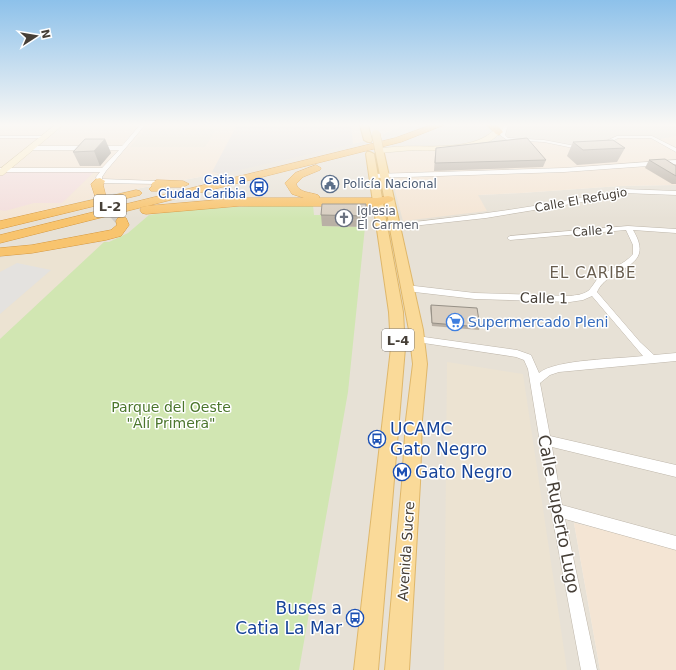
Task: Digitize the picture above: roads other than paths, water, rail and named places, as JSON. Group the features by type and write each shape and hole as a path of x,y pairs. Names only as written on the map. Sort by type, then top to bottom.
{"highway":[{"name":"L-2","path":"0,232 320,156"},
{"name":"L-2","path":"0,239 324,156"},
{"name":"L-2","path":"0,249 326,164 347,156"},
{"path":"326,164 293,178 290,183 292,190 297,193 314,197 381,199"},
{"path":"100,197 97,184 102,175"},
{"name":"L-2","path":"0,225 156,186 182,184 205,179 220,179"},
{"name":"L-2","path":"132,215 173,196"},
{"path":"0,252 32,249 106,236 121,230 123,225 132,215 239,202 381,199"}],"main road":[{"path":"1,171 20,156"},
{"name":"Avenida Sucre","path":"366,670 397,367 408,339 406,288 394,226 381,199 374,176 370,156"},
{"name":"Avenida Sucre","path":"380,156 384,176 381,199 396,312 408,339 419,349 420,372 414,420 411,483 397,670"}],"street":[{"path":"102,175 117,156"},
{"path":"374,176 564,170 676,162"},
{"path":"1,171 102,175 156,186"},
{"name":"Calle El Refugio","path":"394,226 486,216 583,200 623,191 676,193"},
{"path":"628,228 635,240 638,252 634,259 602,278 595,285 593,292 637,344 651,358"},
{"name":"Calle 2","path":"510,238 628,228 676,231"},
{"name":"Calle 1","path":"406,288 475,296 556,299 583,297 593,292"},
{"name":"Calle Ruperto Lugo","path":"408,339 497,351 522,355 528,358 533,369 557,510 590,670"},
{"path":"535,382 547,372 558,368 676,356"},
{"path":"544,440 676,471"},
{"path":"557,510 676,543"}],"tunnel":[{"path":"100,197 122,221"}],"place":[{"name":"Policía Nacional","path":"330,184"},
{"name":"Catia a Ciudad Caribia","path":"259,187"},
{"name":"Iglesia El Carmen","path":"344,218"},
{"name":"Supermercado Pleni","path":"455,322"},
{"name":"UCAMC Gato Negro","path":"377,439"},
{"name":"Gato Negro","path":"402,472"},
{"name":"Buses a Catia La Mar","path":"355,618"}],"district":[{"name":"EL CARIBE","path":"593,273"}],"park label":[{"name":"Parque del Oeste \"Alí Primera\"","path":"171,416"}]}
